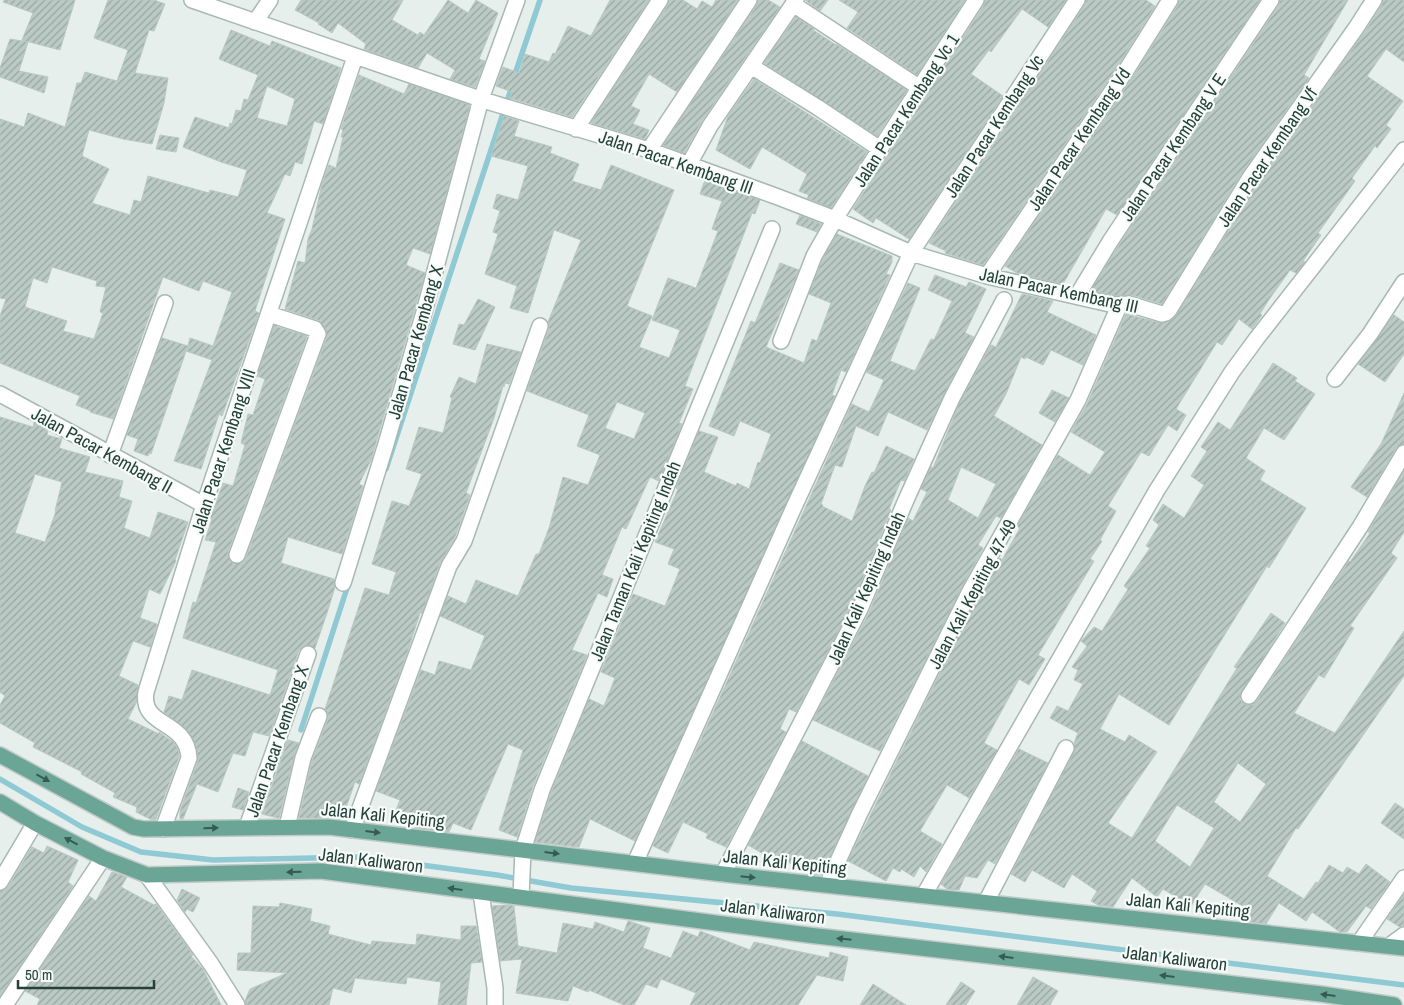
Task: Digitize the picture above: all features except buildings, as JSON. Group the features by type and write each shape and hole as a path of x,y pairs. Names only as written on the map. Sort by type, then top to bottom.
{"main road":[{"name":"Jalan Kali Kepiting","path":"0,755 132,826 144,829 329,827 523,852 1397,947"},
{"path":"0,802 35,823 102,858 147,875"},
{"name":"Jalan Kaliwaron","path":"147,875 321,871 481,893 521,893 808,935 1354,1002 1394,1005"}],"street":[{"name":"Jalan Pacar Kembang III","path":"192,0 484,100 649,150 835,219 911,253 986,276 1120,306 1129,304 1162,314"},
{"path":"255,22 270,0"},
{"name":"Jalan Pacar Kembang X","path":"343,583 397,406 484,100 517,0"},
{"path":"576,129 660,0"},
{"path":"649,150 748,0"},
{"name":"Jalan Pacar Kembang Vc 1","path":"781,341 814,256 835,219 975,0"},
{"name":"Jalan Pacar Kembang Vc","path":"635,863 794,507 911,253 1077,0"},
{"name":"Jalan Pacar Kembang Vd","path":"986,276 1127,69 1170,0"},
{"name":"Jalan Pacar Kembang V E","path":"1076,296 1111,240 1271,0"},
{"name":"Jalan Pacar Kembang Vf","path":"1162,314 1169,310 1251,176 1374,0"},
{"path":"688,166 710,126 795,2 920,88"},
{"name":"Jalan Pacar Kembang VIII","path":"162,829 189,758 189,750 183,737 149,713 145,700 204,505 355,57"},
{"path":"751,66 817,106 880,149"},
{"path":"924,895 1157,490 1232,372 1404,150"},
{"name":"Jalan Taman Kali Kepiting Indah","path":"521,893 523,852 542,790 772,229"},
{"path":"1335,379 1370,334 1404,282"},
{"name":"Jalan Kali Kepiting Indah","path":"723,874 860,609 952,398 1004,300"},
{"path":"110,455 165,303"},
{"name":"Jalan Kali Kepiting 47-49","path":"827,884 859,815 969,593 1078,400 1120,306"},
{"path":"237,555 318,334 315,329 269,314"},
{"path":"352,830 449,566 464,541 540,326"},
{"name":"Jalan Pacar Kembang II","path":"0,394 204,505"},
{"path":"1249,696 1360,527 1404,453"},
{"name":"Jalan Pacar Kembang X","path":"247,827 308,654"},
{"path":"287,826 303,758 319,716"},
{"path":"986,902 1066,748"},
{"path":"0,882 35,823"},
{"path":"6,1005 102,858"},
{"path":"147,875 212,964 237,1005"},
{"path":"1360,943 1404,878"},
{"path":"481,893 495,988 495,1005"},
{"path":"1397,947 1404,935"}],"waterway":[{"path":"514,77 540,0"},
{"path":"386,469 512,86"},
{"path":"301,730 349,582"},
{"path":"0,779 82,827 141,852 213,860 360,857 497,875 571,888 837,914 1404,985"}]}
